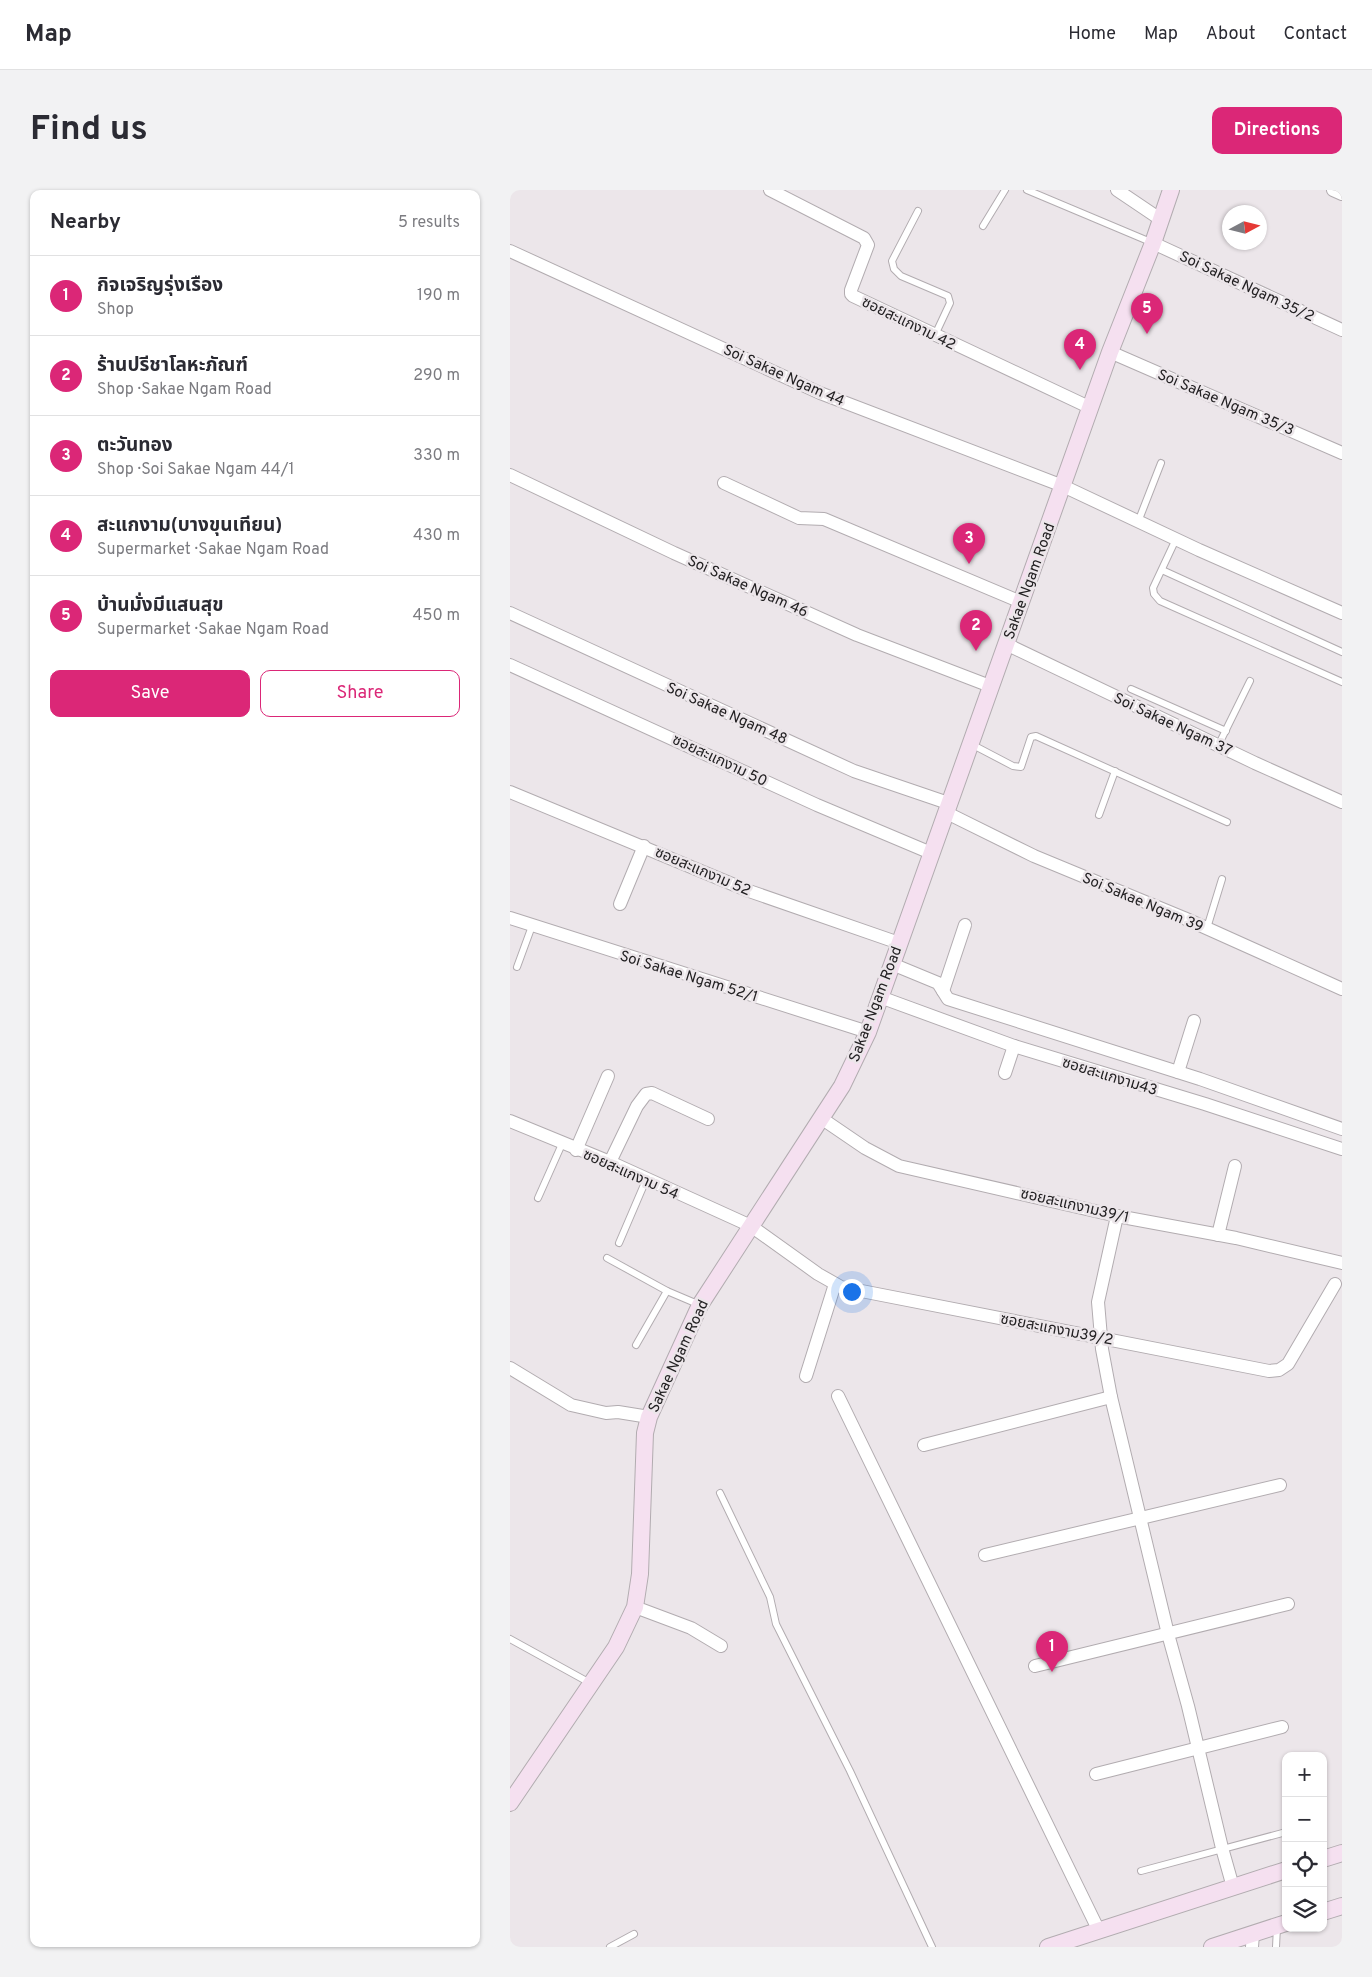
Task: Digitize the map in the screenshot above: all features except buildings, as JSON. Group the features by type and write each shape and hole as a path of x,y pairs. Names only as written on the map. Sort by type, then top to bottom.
{"street":[{"name":"ซอยสะแกงาม 42","path":"770,190 864,238 868,245 851,294 935,336 1091,408"},
{"path":"1117,190 1160,219"},
{"name":"Sakae Ngam Road","path":"510,1803 616,1647 635,1607 640,1574 645,1433 649,1417 700,1305 842,1086 868,1032 930,853 1110,352 1153,243 1171,190"},
{"path":"1333,190 1342,194"},
{"name":"Soi Sakae Ngam 35/2","path":"1153,243 1342,330"},
{"name":"Soi Sakae Ngam 44","path":"510,251 820,393 1063,486 1138,522 1342,613"},
{"name":"Soi Sakae Ngam 35/3","path":"1110,352 1342,453"},
{"name":"Soi Sakae Ngam 46","path":"510,475 674,553 857,635 990,686"},
{"path":"724,483 799,518 824,519 1021,602"},
{"name":"Soi Sakae Ngam 48","path":"510,613 854,770 947,807"},
{"name":"Soi Sakae Ngam 37","path":"1006,644 1218,746 1342,802"},
{"name":"ซอยสะแกงาม 50","path":"510,665 817,805 930,853"},
{"name":"ซอยสะแกงาม 52","path":"510,792 749,891 899,943"},
{"name":"Soi Sakae Ngam 39","path":"947,807 1034,856 1207,928 1342,990"},
{"path":"620,904 644,846"},
{"name":"Soi Sakae Ngam 52/1","path":"510,918 868,1032"},
{"path":"943,991 965,925"},
{"path":"892,964 938,983 948,999 1178,1072 1342,1129"},
{"name":"ซอยสะแกงาม43","path":"880,998 1014,1046 1205,1104 1342,1149"},
{"path":"1178,1072 1194,1021"},
{"path":"1005,1073 1014,1046"},
{"path":"576,1150 608,1076"},
{"path":"610,1162 637,1106 646,1094 652,1093 708,1119"},
{"name":"ซอยสะแกงาม39/1","path":"821,1118 865,1148 899,1166 1117,1216 1218,1235 1342,1262"},
{"name":"ซอยสะแกงาม 54","path":"510,1121 576,1150 610,1162 646,1180 751,1226"},
{"path":"1218,1235 1235,1166"},
{"path":"1117,1216 1098,1302 1101,1338 1111,1397 1168,1634 1233,1887"},
{"name":"ซอยสะแกงาม39/2","path":"751,1226 841,1287 1269,1371 1279,1370 1288,1364 1335,1284"},
{"path":"806,1376 836,1284"},
{"path":"510,1368 571,1405 606,1413 618,1412 649,1417"},
{"path":"838,1396 1099,1930"},
{"path":"924,1445 1111,1397"},
{"path":"985,1555 1280,1485"},
{"path":"1035,1666 1288,1604"},
{"path":"635,1607 691,1628 721,1646"},
{"path":"1096,1774 1282,1727"},
{"path":"1327,1858 1342,1853"},
{"path":"1048,1947 1282,1871"},
{"path":"1327,1911 1342,1906"},
{"path":"1212,1947 1253,1940 1281,1925"}],"lane":[{"path":"983,226 1005,190"},
{"path":"1027,190 1153,243"},
{"path":"918,211 892,261 894,270 901,276 948,296 950,304 935,336"},
{"path":"1138,522 1161,463"},
{"path":"1176,539 1153,588 1154,594 1160,601 1342,682"},
{"path":"1162,570 1342,652"},
{"path":"1218,746 1250,681"},
{"path":"1131,689 1226,731"},
{"path":"970,743 1013,766 1021,766 1031,737 1036,736 1227,822"},
{"path":"1098,815 1115,772"},
{"path":"1207,928 1222,880"},
{"path":"517,966 532,926"},
{"path":"538,1198 562,1144"},
{"path":"620,1243 646,1180"},
{"path":"607,1258 667,1291 700,1305"},
{"path":"636,1345 667,1291"},
{"path":"720,1493 770,1597 776,1624 850,1770 932,1947"},
{"path":"510,1639 591,1683"},
{"path":"1141,1871 1282,1833"},
{"path":"1276,1947 1281,1925"},
{"path":"610,1947 634,1934"}],"place":[{"name":"บ้านมั่งมีแสนสุข","path":"1147,334"},
{"name":"สะแกงาม(บางขุนเทียน)","path":"1080,370"},
{"name":"ตะวันทอง","path":"969,564"},
{"name":"ร้านปรีชาโลหะภัณฑ์","path":"976,651"},
{"name":"กิจเจริญรุ่งเรือง","path":"1052,1672"}]}
